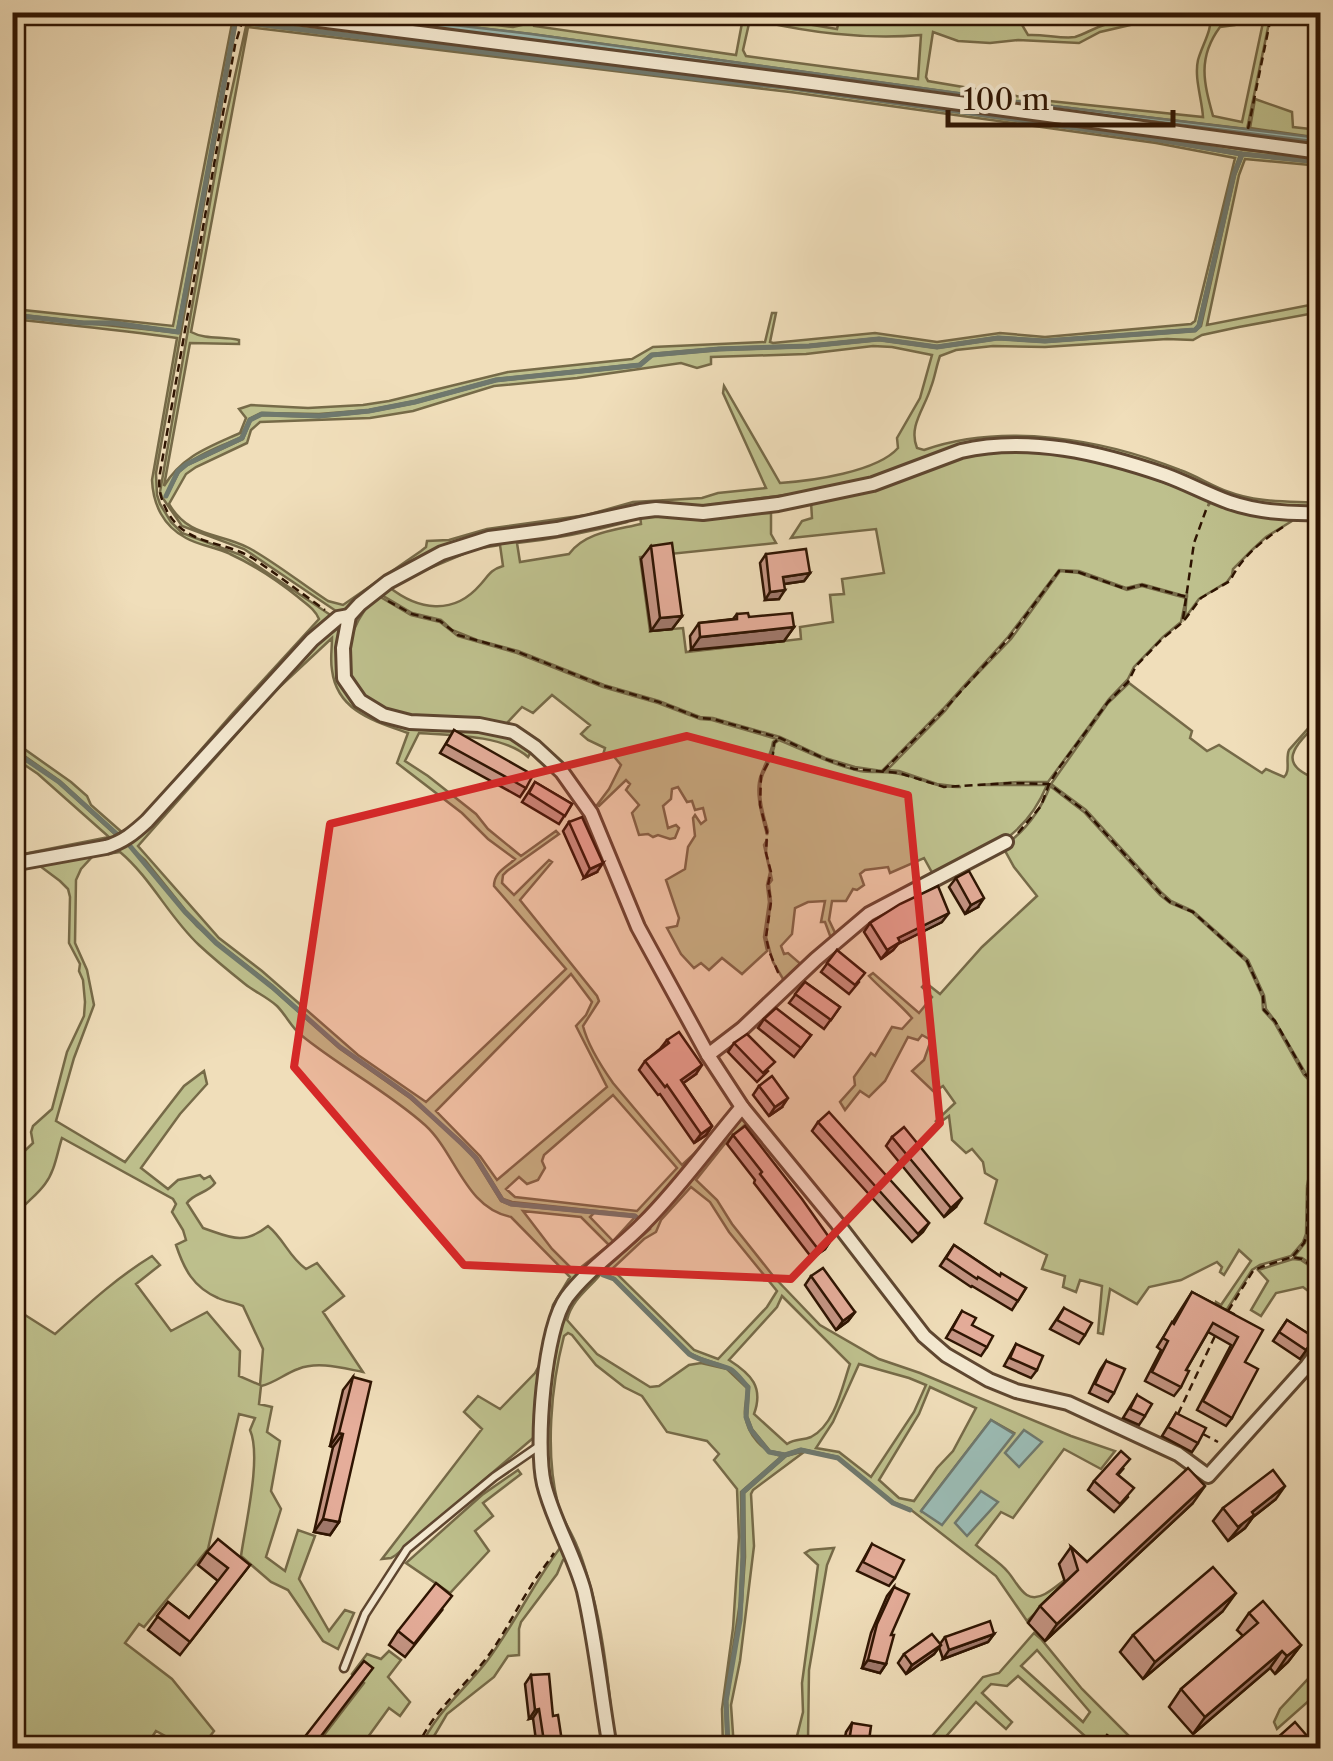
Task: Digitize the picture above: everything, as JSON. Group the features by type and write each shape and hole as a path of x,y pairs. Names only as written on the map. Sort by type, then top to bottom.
{"street":[{"path":"256,12 1320,152"},
{"path":"12,864 106,846 129,837 312,640 424,561 489,538 656,509 703,513 778,504 873,484 961,451 1018,444 1097,456 1166,475 1213,496 1254,508 1320,513"},
{"path":"344,617 344,678 372,710 410,722 479,725 513,732 562,772 591,813 638,927 708,1055 742,1106 924,1336 946,1356 1016,1391 1068,1402 1178,1454 1208,1476 1320,1349"},
{"path":"708,1055 869,914 1006,842"},
{"path":"610,1748 584,1594 544,1486 542,1418 552,1335 567,1298 644,1224 698,1164 742,1106"}],"lane":[{"path":"344,1668 365,1614 406,1549 541,1444"}],"path":[{"path":"1248,129 1272,12"},
{"path":"244,13 235,44 159,496 171,518 185,532 232,547 344,617"},
{"path":"1183,622 1194,543 1213,496"},
{"path":"1006,842 1038,810 1049,784 1108,702 1128,682 1136,666 1183,622 1201,598 1230,581 1234,569 1246,557 1298,513"},
{"path":"882,772 1009,638 1059,571 1078,572 1126,589 1142,585 1188,596"},
{"path":"375,592 412,614 440,621 458,635 518,652 700,718 780,738 854,769 899,773 944,787 1049,784 1085,811 1170,902 1192,912 1234,946 1247,961 1264,1010 1305,1074 1320,1088"},
{"path":"780,738 774,742 762,776 760,806 768,832 766,852 771,872 768,951 786,987"},
{"path":"1175,1420 1222,1322 1252,1271 1292,1257 1304,1243 1308,1186 1316,1150 1312,1080"},
{"path":"1292,1257 1320,1272"},
{"path":"1204,1434 1233,1449"},
{"path":"418,1748 427,1726 507,1629 564,1540"}],"highlighted area":[{"path":"687,736 908,795 940,1123 791,1279 464,1265 294,1067 330,824"}],"green space":[{"path":"234,13 238,13 177,331 13,314 13,309 173,326"},
{"path":"249,13 261,20 856,93 1244,150 1320,157 1320,161 1242,153 1154,137 786,86 249,22 702,80 786,88 1240,155 1195,329 1045,340 998,337 937,346 879,338 651,354 639,364 496,379 369,410 261,413 249,419 241,437 180,471 243,439 251,420 262,415 319,417 369,412 496,381 640,366 652,356 879,340 937,348 998,339 1045,342 1195,331 1201,326 1243,155 1320,166 1245,159 1207,325 1320,303 1320,312 1193,340 956,350 940,356 916,425 915,440 917,448 924,450 987,437 1086,443 1150,459 1240,496 1320,503 1320,507 1280,507 1237,500 1196,484 1010,439 838,488 480,535 347,611 336,611 244,549 182,526 160,492 221,139","holes":["248,27 790,92 1156,143 1235,158 1195,321 1191,324 1045,337 1000,333 937,342 875,333 773,343 770,342 776,313 772,313 765,342 653,347 632,359 508,372 363,405 251,405 239,409 246,418 240,433 188,460 164,486 190,343 239,344 239,340 191,332","873,346 932,355 920,398 897,438 898,448 875,463 825,477 780,483 724,386 723,393 766,488 702,498 633,502 587,515 427,541 421,551 343,605 328,601 249,548 195,529 169,504 186,474 247,443 251,430 260,422 370,418 413,411 494,386 681,363 697,368 711,364 711,357 806,354"]},
{"path":"279,13 312,13 690,60 1320,142 1320,147"},
{"path":"350,13 402,13 513,27 526,24 523,13 531,13 534,26 736,55 742,23 688,13 741,13 837,29 841,13 1015,13 1028,35 1070,37 1123,20 1182,13 1100,32 1079,43 958,41 933,32 926,77 928,81 1040,100 1203,117 1197,67 1211,13 1225,13 1225,20 1231,22 1254,13 1265,13 1271,13 1247,129","holes":["1265,13 1242,122 1213,116 1205,82 1205,60 1220,27","750,19 835,34 921,35 918,79 746,56 743,50"]},
{"path":"236,24 156,473 157,495 171,522 182,533 241,555 331,618 141,824 120,840 13,860 13,856 109,837 13,757 13,751 58,782 120,836 60,781 13,748 13,741 71,782 124,834 319,619 274,579 230,554 186,538 161,514 152,480 177,338 13,319 178,333"},
{"path":"1255,99 1292,112 1293,127 1320,130 1320,138 1250,128"},
{"path":"1039,450 1110,463 1210,499 1208,506 1212,500 1293,517 1292,521 1266,537 1233,569 1227,582 1199,599 1185,618 1187,596 1142,584 1126,588 1079,571 1059,570 1008,637 882,771 825,758 780,737 700,717 604,685 452,630 441,620 412,613 380,594 389,587 423,605 458,602 503,566 500,545 475,549 423,571 422,566 482,544 626,517 627,522 599,529 517,543 520,562 569,554 592,536 641,524 640,514 771,513 771,534 776,543 640,557 650,631 683,628 686,652 801,639 800,627 833,622 830,595 844,594 842,579 884,573 876,529 791,538 802,521 812,518 811,502 972,452"},
{"path":"1060,571 1079,573 1127,590 1142,586 1186,598 1181,622 1134,667 1048,782 979,785 1047,785 1038,804 1015,832 934,876 924,858 890,873 888,867 865,870 860,874 864,885 853,889 846,901 832,901 829,920 837,937 832,941 825,922 821,922 825,901 795,908 792,934 781,946 784,954 803,966 786,984 773,962 766,937 772,880 767,840 764,845 770,872 764,937 767,951 742,974 722,958 709,970 701,963 694,968 667,928 677,926 679,918 666,880 685,869 688,847 695,836 693,818 695,815 701,824 706,820 703,808 695,810 678,787 672,789 671,799 663,806 668,828 679,828 675,838 639,835 632,813 639,805 626,790 630,784 626,780 597,805 621,765 611,753 603,755 605,748 581,734 590,725 552,695 533,713 522,707 505,725 402,717 377,707 361,695 348,664 354,629 377,595 411,615 440,622 458,636 517,653 700,719 777,739 758,789 767,835 760,788 779,740 865,772 895,773 961,787 887,770 1011,639"},
{"path":"338,624 339,654 357,702 459,729 507,735 531,752 528,757 491,740 419,733 405,761 476,814 521,856 556,831 559,834 507,871 502,883 514,895 549,860 552,862 520,900 597,996 599,1001 583,1026 592,1048 613,1083 682,1165 699,1149 702,1151 639,1218 635,1215 503,1199 477,1157 463,1143 411,1097 340,1047 217,942 130,847 197,926 339,1048 410,1098 462,1144 501,1201 594,1213 590,1217 613,1241 635,1217 640,1222 562,1298 539,1433 396,1555 382,1559 482,1429 464,1412 478,1396 500,1409 535,1373 553,1305 570,1277 511,1217 483,1203 425,1125 301,1035 277,1006 199,945 120,852 93,856 76,880 75,943 87,970 94,1005 56,1121 125,1162 184,1086 204,1071 207,1084 141,1168 168,1189 178,1180 210,1176 215,1183 187,1203 203,1228 244,1238 268,1226 300,1264 306,1269 317,1263 344,1296 323,1312 363,1372 322,1365 298,1369 261,1386 259,1404 272,1407 267,1432 280,1441 271,1491 281,1509 266,1557 285,1571 298,1530 315,1536 299,1579 329,1631 345,1610 354,1613 338,1649 323,1641 288,1590 271,1582 241,1556 253,1474 250,1430 255,1418 239,1414 208,1549 144,1627 139,1624 125,1643 172,1679 214,1731 201,1748 183,1745 156,1731 145,1748 13,1748 13,1325 25,1315 55,1334 152,1256 160,1265 136,1284 171,1331 207,1312 240,1351 239,1376 260,1385 263,1349 243,1306 209,1294 186,1269 176,1245 186,1240 172,1212 176,1204 173,1199 62,1138 48,1179 13,1220 13,1162 33,1143 33,1126 52,1109 67,1052 84,1016 85,1002 80,964 69,943 68,889 40,866 13,871 13,867 116,847","holes":["332,638 332,670 341,695 359,712 408,733 397,763 515,859 498,874 494,886 566,969 426,1102 358,1055 219,938 138,846 272,694","571,974 592,1002 576,1026 607,1087 497,1180 480,1156 436,1111","613,1095 677,1168 637,1211 515,1197 506,1189 519,1177 527,1184 538,1180 545,1168 544,1155","523,1211 581,1217 609,1245 575,1272"]},
{"path":"1129,683 1192,731 1190,738 1207,751 1219,745 1262,773 1266,769 1284,777 1289,750 1320,715 1320,721 1296,747 1293,761 1297,768 1320,780 1320,1086 1306,1074 1266,1009 1248,960 1193,911 1162,893 1086,810 1051,784 1108,703"},
{"path":"1050,786 1084,812 1160,895 1192,912 1246,961 1262,996 1263,1010 1311,1082 1314,1150 1303,1242 1291,1256 1252,1270 1224,1314 1215,1307 1216,1302 1221,1305 1251,1261 1239,1250 1224,1275 1217,1262 1181,1280 1149,1287 1137,1304 1110,1289 1103,1334 1098,1333 1102,1286 1080,1280 1076,1292 1063,1287 1065,1276 1042,1269 1047,1255 985,1223 997,1180 985,1173 983,1162 972,1149 966,1153 952,1140 949,1116 936,1121 955,1103 943,1086 934,1092 912,1071 924,1060 931,1040 922,1035 918,1040 908,1037 885,1081 869,1097 860,1091 845,1110 840,1102 892,1027 902,1029 912,1018 869,976 873,973 919,1013 932,997 922,987 926,983 940,994 982,947 1037,896 1003,847 1031,820"},
{"path":"1312,1083 1320,1089 1320,1270 1294,1257 1308,1234 1310,1186 1317,1150"},
{"path":"742,1118 747,1123 696,1180 717,1200 774,1277 820,1325 879,1359 1115,1451 1101,1469 1064,1449 1013,1518 1001,1512 976,1545 1032,1597 1045,1594 1080,1572 1027,1621 996,1576 838,1457 801,1449 785,1454 770,1451 752,1429 747,1416 749,1387 740,1377 690,1353 614,1278 604,1274 650,1229 646,1225","holes":["691,1187 710,1202 777,1291 718,1359 694,1350 612,1269 656,1232 661,1220","782,1296 850,1364 826,1424 811,1437 787,1444 754,1414 754,1382 729,1360 777,1307","859,1364 926,1385 914,1412 871,1477 839,1452 816,1448 833,1422","930,1387 976,1408 953,1451 914,1501 899,1498 879,1480 919,1414","991,1420 1014,1433 922,1511"]},
{"path":"1293,1259 1320,1273 1320,1300 1303,1287 1276,1293 1261,1316 1251,1310 1268,1281 1258,1270"},
{"path":"608,1264 574,1304 567,1320 597,1354 650,1387 659,1386 689,1365 701,1363 727,1369 747,1388 745,1414 753,1435 762,1447 782,1456 741,1492 740,1602 725,1701 727,1748 723,1748 722,1709 733,1628 739,1537 737,1489 714,1460 719,1454 707,1441 667,1432 642,1396 596,1365 568,1333 564,1336 553,1398 554,1484 595,1604 615,1748 602,1657 555,1506 546,1453 551,1380 563,1314 570,1299"},
{"path":"804,1452 751,1494 754,1546 731,1705 734,1748 729,1748 727,1701 745,1557 744,1493 786,1456"},
{"path":"518,1470 521,1474 483,1503 493,1516 475,1531 489,1551 450,1593 406,1563 482,1495"},
{"path":"560,1548 564,1549 576,1575 592,1654 589,1655 568,1560 563,1560 521,1622 519,1655 508,1656 494,1677 447,1714 427,1748 420,1748 442,1713 497,1647"},
{"path":"834,1548 827,1565 809,1670 808,1741 806,1748 794,1748 803,1712 802,1683 818,1565 805,1553"},
{"path":"1034,1633 1082,1689 1141,1748 1118,1748 1104,1737 1096,1746 1018,1676 1007,1686 991,1684 982,1693 1012,1722 1006,1729 976,1702 942,1741 947,1748 922,1748 983,1677 999,1673","holes":["1037,1650 1090,1712 1083,1722 1021,1666"]},
{"path":"389,1651 401,1660 388,1677 410,1702 400,1716 389,1708 360,1748 314,1748 364,1683 352,1674 367,1654 381,1659"},
{"path":"1320,1666 1320,1691 1277,1729 1274,1722 1280,1709"}],"water":[{"path":"312,13 350,13 531,34 1045,105 1320,138 1320,142 776,70"},
{"path":"991,1420 1014,1434 942,1525 921,1511"},
{"path":"1024,1430 1042,1442 1019,1467 1005,1453"},
{"path":"981,1491 998,1502 967,1536 955,1523"}],"building":[{"path":"672,543 682,616 660,618 651,546"},
{"path":"806,549 810,573 783,577 785,590 770,592 766,554"},
{"path":"748,613 749,617 792,613 794,627 700,637 699,623 737,619 737,614"},
{"path":"454,730 533,775 526,788 446,744"},
{"path":"535,782 572,804 565,816 529,793"},
{"path":"582,817 603,863 590,869 569,822"},
{"path":"969,871 984,898 971,905 956,878"},
{"path":"938,886 949,913 898,938 900,942 887,950 870,923"},
{"path":"837,950 865,973 855,985 827,963"},
{"path":"805,982 840,1007 831,1020 795,994"},
{"path":"776,1008 811,1035 801,1048 764,1019"},
{"path":"679,1032 702,1065 681,1080 712,1126 701,1134 645,1061"},
{"path":"747,1034 775,1062 763,1073 734,1043"},
{"path":"772,1076 788,1098 775,1107 759,1086"},
{"path":"829,1112 929,1223 918,1234 818,1122"},
{"path":"745,1126 831,1240 818,1249 733,1135"},
{"path":"904,1127 962,1198 951,1208 892,1137"},
{"path":"954,1245 1000,1276 1001,1273 1026,1288 1018,1301 946,1258"},
{"path":"823,1268 855,1312 843,1321 811,1276"},
{"path":"1192,1292 1263,1330 1245,1362 1258,1369 1232,1418 1203,1401 1238,1337 1213,1323 1186,1370 1189,1371 1181,1387 1152,1372 1168,1341 1163,1338"},
{"path":"1064,1308 1092,1323 1085,1335 1057,1320"},
{"path":"962,1311 976,1318 972,1325 993,1336 987,1347 952,1329"},
{"path":"1287,1320 1315,1338 1306,1350 1279,1332"},
{"path":"1016,1344 1043,1356 1037,1370 1010,1358"},
{"path":"1106,1361 1125,1369 1114,1393 1095,1384"},
{"path":"353,1377 371,1382 339,1522 323,1519"},
{"path":"1137,1395 1152,1404 1145,1416 1130,1409"},
{"path":"1176,1413 1206,1428 1198,1443 1168,1427"},
{"path":"1121,1451 1130,1459 1117,1474 1134,1488 1120,1504 1094,1481"},
{"path":"1188,1468 1205,1486 1057,1624 1040,1606 1078,1570 1071,1547 1087,1562"},
{"path":"1273,1470 1285,1486 1238,1527 1223,1508"},
{"path":"218,1539 250,1565 190,1642 157,1616 168,1602 189,1618 228,1568 207,1552"},
{"path":"872,1544 904,1560 895,1578 863,1562"},
{"path":"1213,1567 1236,1593 1155,1662 1133,1635"},
{"path":"436,1583 452,1596 414,1644 398,1631"},
{"path":"894,1587 909,1594 891,1635 886,1664 868,1660 877,1624"},
{"path":"1263,1601 1301,1645 1287,1656 1282,1651 1205,1717 1181,1689 1258,1623 1249,1613"},
{"path":"990,1621 994,1634 949,1650 945,1637"},
{"path":"932,1634 941,1645 912,1665 904,1654"},
{"path":"364,1661 373,1668 315,1744 321,1748 296,1748"},
{"path":"549,1674 553,1716 558,1715 563,1748 545,1748 539,1709 535,1710 531,1675"},
{"path":"1295,1722 1308,1737 1295,1748 1266,1748"},
{"path":"852,1723 871,1726 868,1748 848,1748"},
{"path":"1107,1735 1125,1748 1097,1748"}],"waterway":[{"path":"249,23 786,87 1320,162"},
{"path":"12,315 178,332 235,24"},
{"path":"166,496 178,471 242,438 250,420 262,414 319,416 369,411 496,380 640,365 652,355 879,339 937,347 998,338 1045,341 1195,330 1242,154"},
{"path":"12,750 59,782 119,836"},
{"path":"130,846 216,943 340,1047 411,1097 462,1144 476,1158 502,1200 635,1216 648,1228 608,1265 603,1275 614,1279 689,1354 737,1375 748,1387 746,1417 751,1430 769,1452 785,1455 801,1450 838,1458 893,1503 910,1510"},
{"path":"728,1748 726,1701 740,1620 743,1492 783,1457"}]}
